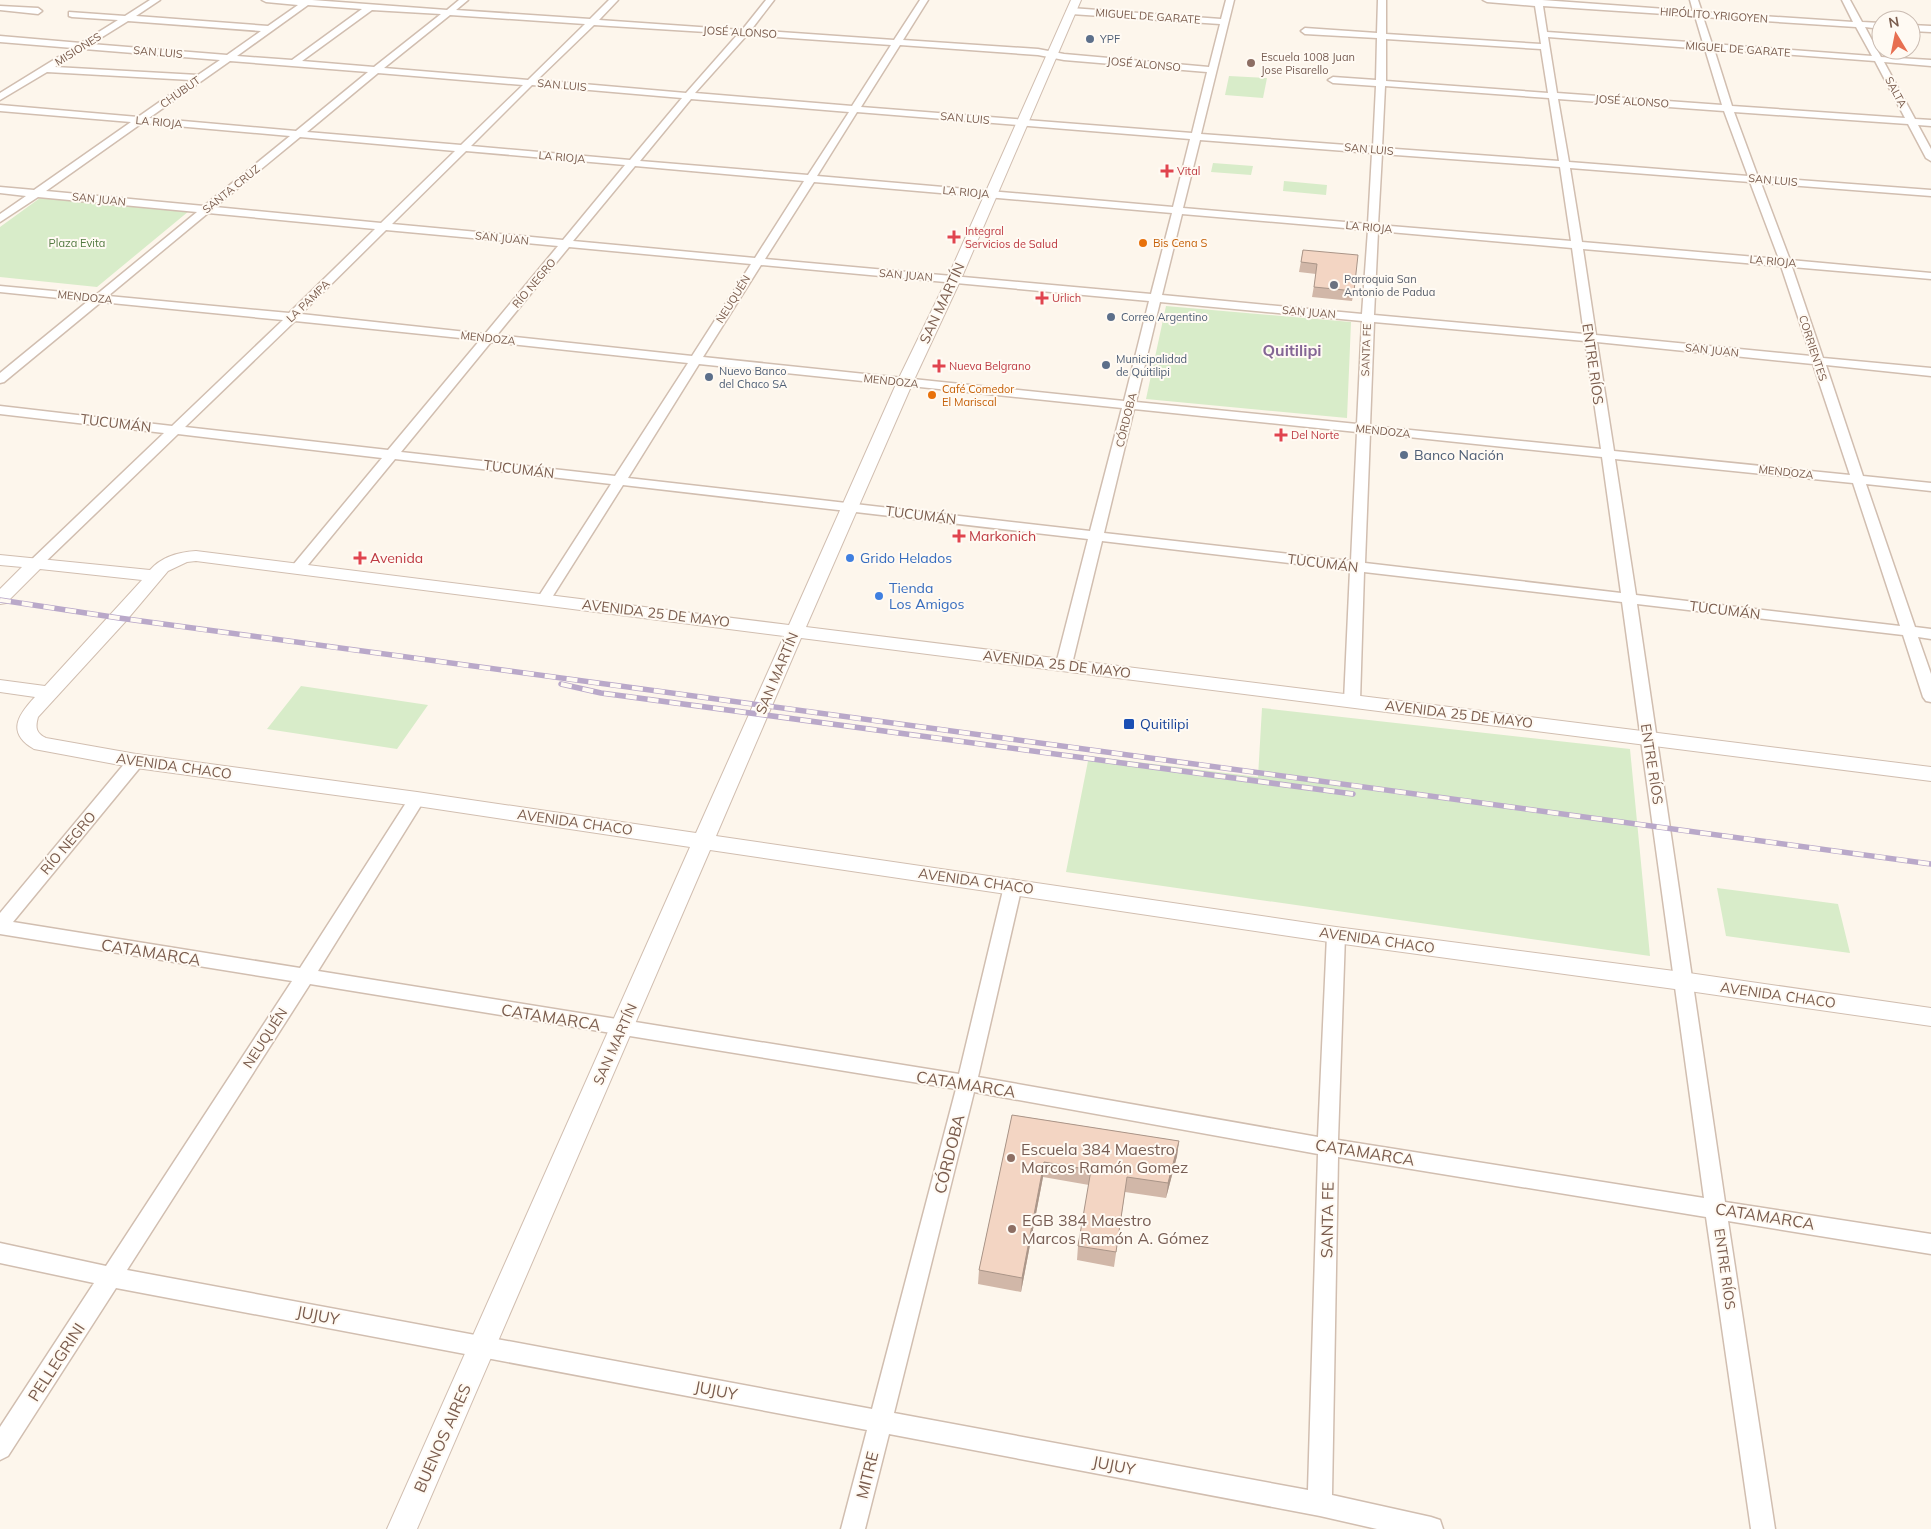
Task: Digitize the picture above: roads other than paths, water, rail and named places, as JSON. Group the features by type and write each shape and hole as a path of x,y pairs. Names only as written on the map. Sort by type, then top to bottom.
{"street":[{"name":"MISIONES","path":"0,97 156,0"},
{"name":"JOSÉ ALONSO","path":"266,0 1038,52 1214,70"},
{"name":"SANTA CRUZ","path":"0,379 464,0"},
{"name":"LA PAMPA","path":"0,599 34,564 292,317 614,0"},
{"name":"RÍO NEGRO","path":"298,568 688,96 745,32 770,0"},
{"name":"NEUQUÉN","path":"544,599 924,0"},
{"name":"SAN MARTÍN","path":"482,1346 795,631 905,382 954,279 1076,0"},
{"name":"CÓRDOBA","path":"1064,664 1177,211 1198,135 1230,0"},
{"name":"SANTA FE","path":"1352,701 1372,228 1381,83 1380,35 1382,0"},
{"name":"HIPÓLITO YRIGOYEN","path":"1487,0 1616,4 1699,14 1871,26"},
{"name":"CORRIENTES","path":"1694,0 1728,108 1785,262 1931,697"},
{"name":"SALTA","path":"1846,0 1871,45"},
{"name":"CHUBUT","path":"0,219 308,2"},
{"name":"ENTRE RÍOS","path":"1538,2 1545,34 1563,164 1577,244 1627,598 1663,829 1682,981 1762,1529"},
{"path":"0,8 38,11"},
{"path":"294,63 369,8"},
{"name":"MIGUEL DE GARATE","path":"1071,12 1225,22"},
{"path":"72,14 269,29"},
{"path":"1305,30 1546,48"},
{"name":"MIGUEL DE GARATE","path":"1545,34 1871,58"},
{"name":"SAN LUIS","path":"0,39 1022,123 1198,135 1931,193"},
{"name":"SALTA","path":"1880,60 1931,158"},
{"name":"MIGUEL DE GARATE","path":"1892,60 1931,63"},
{"path":"45,69 199,78"},
{"name":"JOSÉ ALONSO","path":"1333,80 1931,123"},
{"name":"LA RIOJA","path":"0,108 1931,276"},
{"name":"SAN JUAN","path":"0,190 1368,317 1931,372"},
{"name":"MENDOZA","path":"0,289 292,317 1931,487"},
{"name":"TUCUMÁN","path":"0,410 618,480 1931,634"},
{"name":"AVENIDA 25 DE MAYO","path":"154,576 162,567 184,557 207,556 1931,774"},
{"path":"0,560 154,576"},
{"path":"0,686 49,692 119,618 154,576"},
{"name":"AVENIDA CHACO","path":"49,692 29,715 25,724 26,732 31,739 41,744 136,761 703,840 1336,935 1682,981 1931,1017"},
{"name":"RÍO NEGRO","path":"0,926 136,761"},
{"name":"NEUQUÉN","path":"112,1277 417,799"},
{"name":"CÓRDOBA","path":"880,1421 966,1084 1013,886"},
{"name":"CATAMARCA","path":"0,926 304,978 966,1084 1328,1147 1931,1244"},
{"name":"SANTA FE","path":"1320,1504 1328,1147 1336,935"},
{"name":"JUJUY","path":"0,1253 112,1277 1320,1504 1431,1529"},
{"name":"PELLEGRINI","path":"0,1448 112,1277"},
{"name":"BUENOS AIRES","path":"402,1529 482,1346"},
{"name":"MITRE","path":"853,1529 880,1421"}],"railway":[{"path":"0,600 119,618 1931,864"},
{"path":"561,684 601,693 1353,794"}],"place":[{"name":"YPF","path":"1090,39"},
{"name":"Escuela 1008 Juan Jose Pisarello","path":"1251,63"},
{"name":"Vital","path":"1167,171"},
{"name":"Integral Servicios de Salud","path":"954,237"},
{"name":"Bis Cena S","path":"1143,243"},
{"name":"Parroquia San Antonio de Padua","path":"1334,285"},
{"name":"Urlich","path":"1042,298"},
{"name":"Correo Argentino","path":"1111,317"},
{"name":"Municipalidad de Quitilipi","path":"1106,365"},
{"name":"Nueva Belgrano","path":"939,366"},
{"name":"Nuevo Banco del Chaco SA","path":"709,377"},
{"name":"Café Comedor El Mariscal","path":"932,395"},
{"name":"Del Norte","path":"1281,435"},
{"name":"Banco Nación","path":"1404,455"},
{"name":"Markonich","path":"959,536"},
{"name":"Avenida","path":"360,558"},
{"name":"Grido Helados","path":"850,558"},
{"name":"Tienda Los Amigos","path":"879,596"},
{"name":"Quitilipi","path":"1129,724"},
{"name":"Escuela 384 Maestro Marcos Ramón Gomez","path":"1011,1158"},
{"name":"EGB 384 Maestro Marcos Ramón A. Gómez","path":"1012,1229"}],"district":[{"name":"Quitilipi","path":"1292,350"}],"park label":[{"name":"Plaza Evita","path":"77,243"}]}
